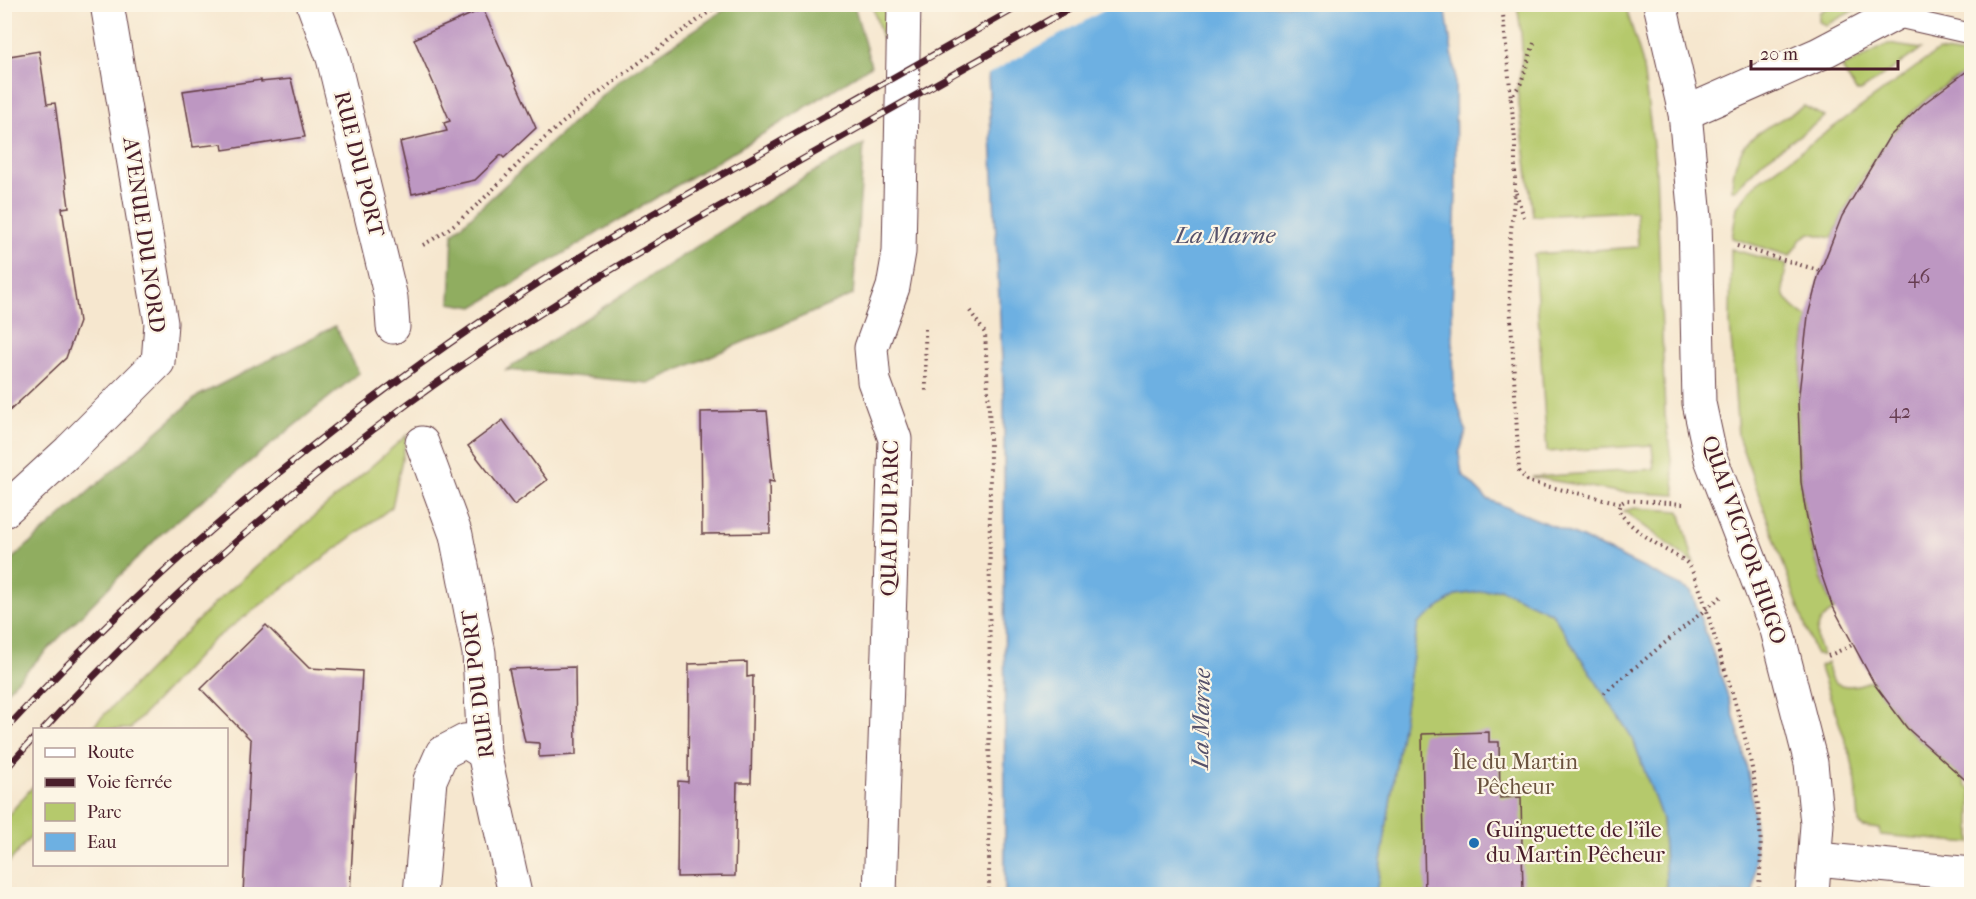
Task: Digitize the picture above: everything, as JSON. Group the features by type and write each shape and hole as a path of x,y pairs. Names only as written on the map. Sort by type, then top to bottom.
{"street":[{"name":"AVENUE DU NORD","path":"4,511 69,451 158,362 161,323 107,4"},
{"name":"RUE DU PORT","path":"313,4 333,58 350,124 391,298 393,327"},
{"name":"QUAI DU PARC","path":"880,894 895,439 874,381 871,348 893,287 899,252 904,4"},
{"name":"QUAI VICTOR HUGO","path":"1660,4 1685,113 1695,218 1700,403 1711,459 1777,630 1811,763 1817,824 1817,859 1812,894"},
{"path":"1685,113 1819,54 1903,10"},
{"name":"RUE DU PORT","path":"422,442 456,535 479,654 484,753 515,894"},
{"path":"420,894 430,780 441,753 465,741 484,753"},
{"path":"1817,859 1971,874"}],"lane":[{"path":"1903,10 1971,34"}],"path":[{"path":"444,234 544,139 616,77 720,4"},
{"path":"1502,4 1515,140 1515,190 1508,261 1519,471 1528,482 1621,503 1640,500 1692,505"},
{"path":"1510,99 1521,83 1534,43"},
{"path":"1515,190 1524,217"},
{"path":"1733,244 1821,271"},
{"path":"970,311 985,333 990,428 989,894"},
{"path":"1621,503 1619,511 1622,516 1689,564 1700,593 1743,726 1755,771 1760,809 1762,856 1758,894"},
{"path":"1604,693 1723,595"},
{"path":"1824,658 1852,645"}],"green space":[{"path":"733,4 854,5 871,66 776,126 474,307 450,303 453,233 617,82"},
{"path":"1833,4 1864,5 1826,25 1819,22 1819,13"},
{"path":"872,5 891,5 888,57"},
{"path":"1517,5 1625,5 1642,60 1656,168 1665,415 1676,495 1618,492 1532,477 1654,469 1652,445 1547,452 1534,254 1638,247 1636,211 1533,216 1517,89 1522,47"},
{"path":"1888,44 1921,49 1861,91 1856,91 1842,68"},
{"path":"1938,51 1971,56 1971,71 1947,84 1925,101 1887,141 1856,188 1832,238 1810,233 1801,239 1790,256 1732,238 1737,207 1754,185"},
{"path":"1804,106 1825,117 1763,161 1735,190 1732,190 1738,157 1745,146 1764,129"},
{"path":"864,144 853,295 648,383 506,370 801,179"},
{"path":"1731,249 1787,265 1783,283 1785,296 1793,307 1808,318 1798,429 1804,503 1810,539 1820,575 1834,610 1822,619 1817,630 1818,642 1823,655 1816,655 1814,651 1738,436 1730,323"},
{"path":"335,326 359,373 162,533 5,693 5,565 198,396"},
{"path":"407,435 392,507 212,641 131,728 91,728 214,604"},
{"path":"1634,508 1680,511 1694,563 1624,511"},
{"name":"Île du Martin Pêcheur","path":"1500,589 1552,613 1633,739 1662,819 1667,894 1376,894 1418,623 1456,595"},
{"path":"1828,662 1831,678 1836,683 1849,686 1872,680 1907,729 1964,778 1966,786 1971,789 1971,843 1881,835 1880,829 1863,827 1859,823 1856,782 1851,757 1820,666"},
{"path":"33,786 33,834 5,867 5,819"}],"water":[{"name":"La Marne","path":"989,5 1445,5 1455,73 1456,194 1452,307 1454,390 1466,432 1459,454 1462,474 1487,499 1582,538 1691,591 1730,703 1749,776 1756,853 1753,894 1667,894 1662,819 1633,739 1552,613 1500,589 1456,595 1418,624 1376,894 1005,894 1004,402 988,73"}],"pier":[{"path":"992,4 1114,5 985,76 986,8"}],"building":[{"path":"483,9 536,128 504,158 501,155 475,180 412,194 400,142 447,131 444,123 450,121 414,39"},
{"path":"39,51 47,104 55,103 69,207 62,208 79,322 66,358 4,416 4,57"},
{"path":"1971,68 1971,785 1907,728 1875,685 1832,605 1818,565 1806,513 1801,482 1798,402 1808,316 1818,277 1842,216 1889,137 1923,104"},
{"path":"291,79 305,137 223,150 222,144 193,147 183,91 261,80 261,82"},
{"path":"767,411 774,482 769,481 770,533 702,534 701,412"},
{"path":"503,420 547,480 514,505 468,446"},
{"path":"266,625 309,668 362,671 350,894 243,894 251,740 201,689"},
{"path":"747,662 747,677 753,676 751,783 737,783 735,876 677,877 678,781 688,782 689,664"},
{"path":"575,667 576,755 539,757 539,743 525,742 509,669"},
{"path":"1489,732 1489,742 1499,742 1500,798 1521,797 1523,894 1425,894 1422,734"}],"railway":[{"path":"4,731 115,618 173,564 293,461 418,365 515,298 614,237 1023,4"},
{"path":"45,728 128,642 218,558 312,478 452,372 539,314 629,259 1077,4"},
{"path":"4,771 33,739"}],"place":[{"name":"Guinguette de l'île du Martin Pêcheur","path":"1474,843"}]}
